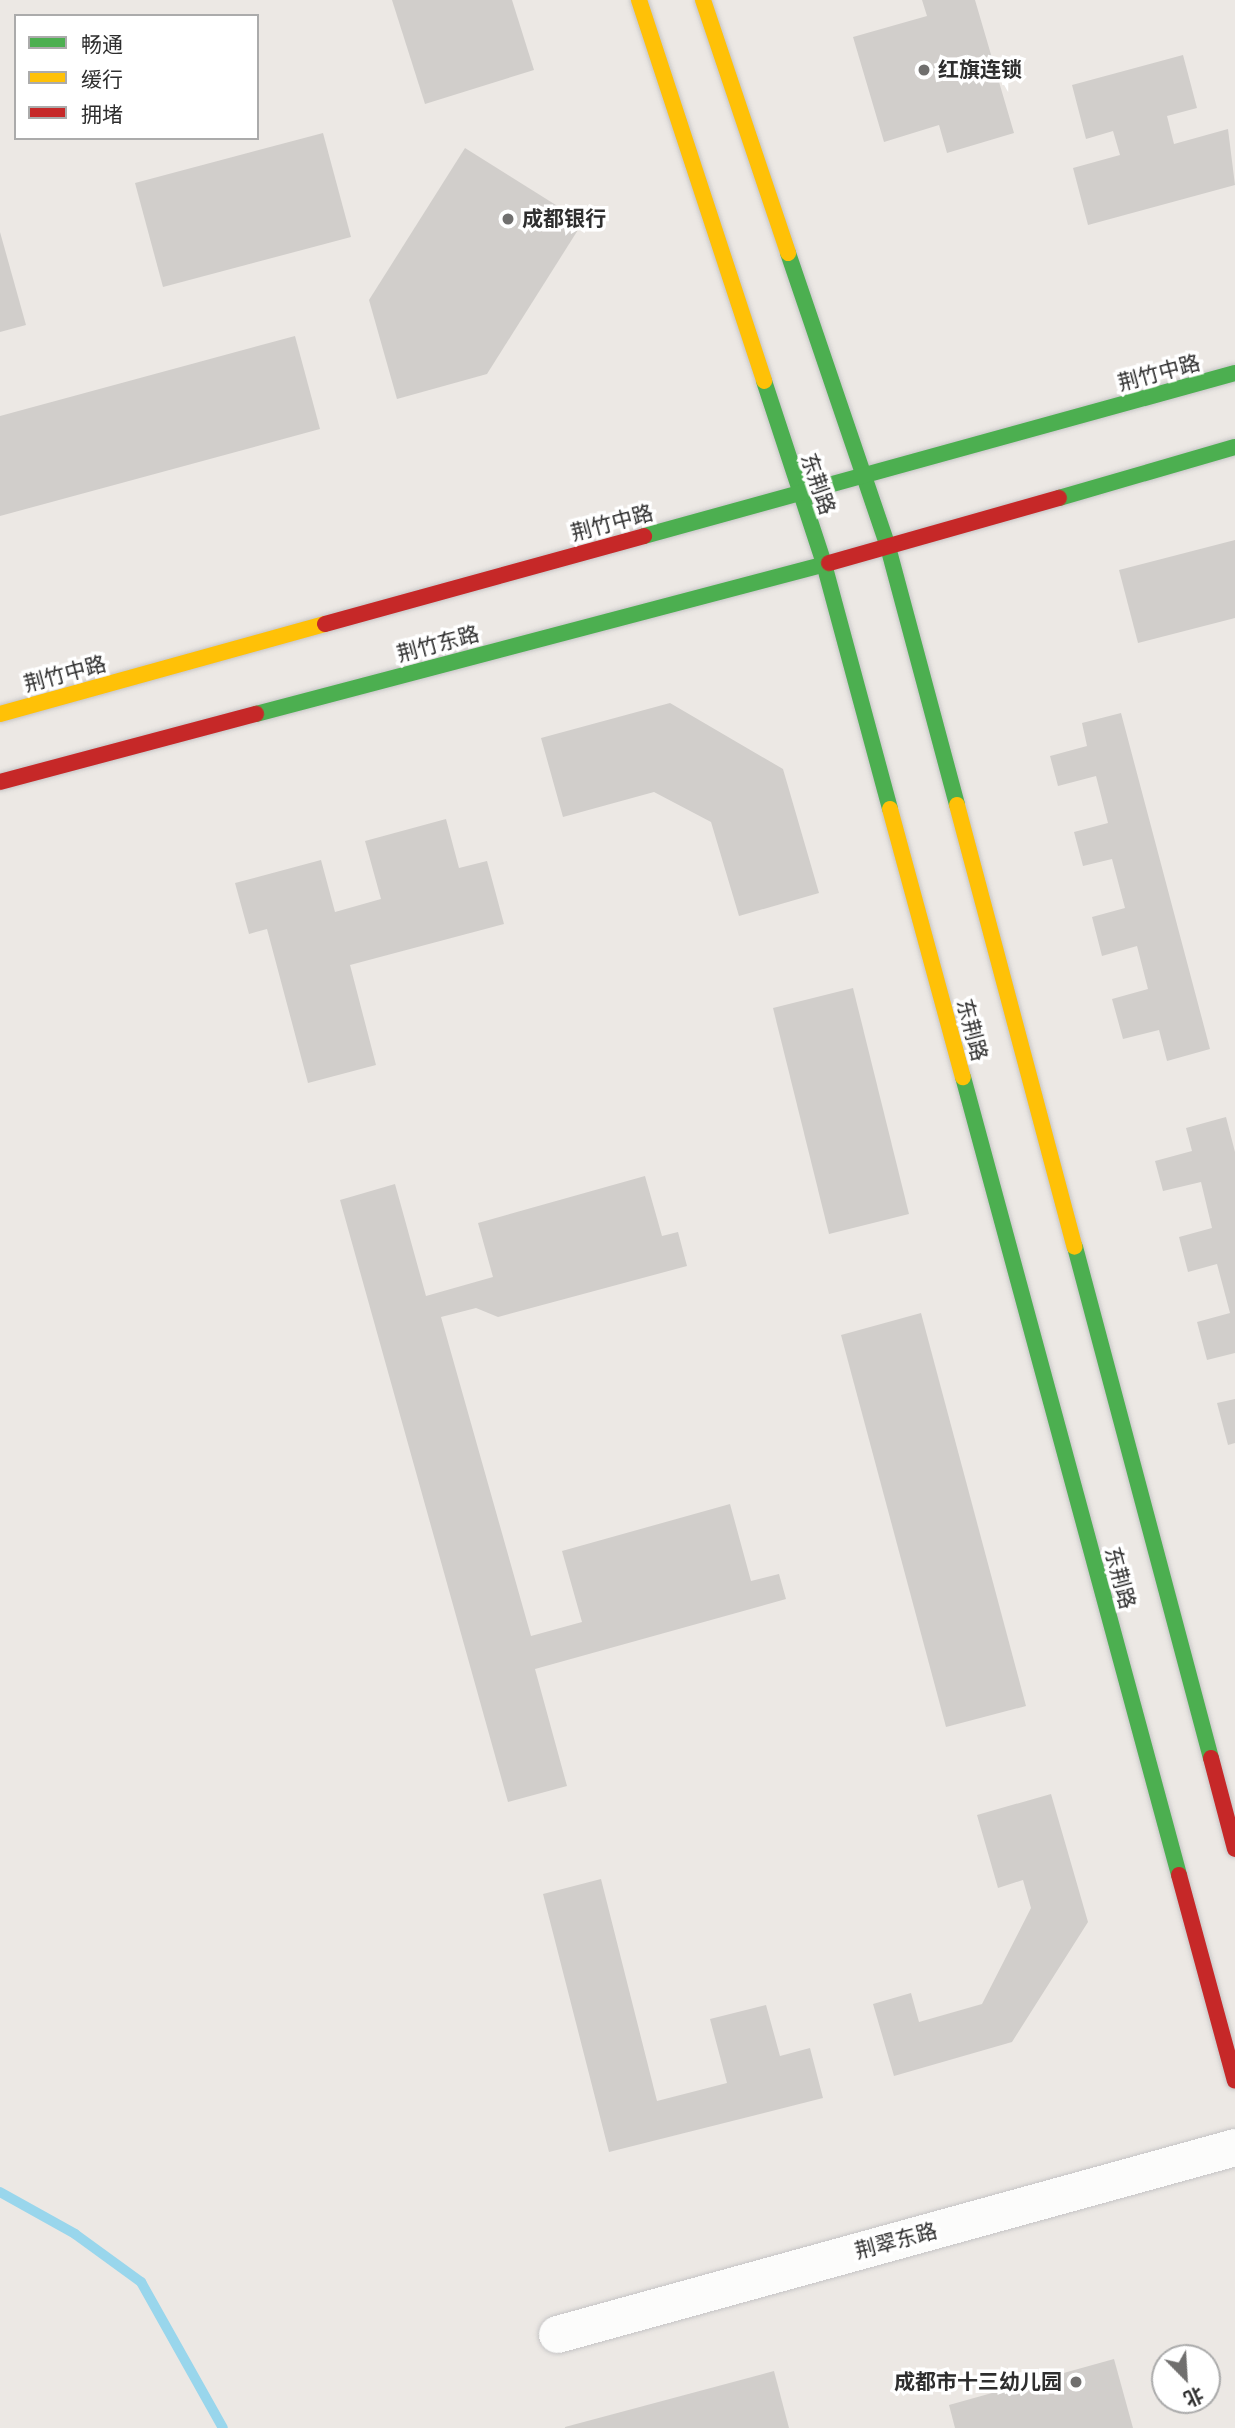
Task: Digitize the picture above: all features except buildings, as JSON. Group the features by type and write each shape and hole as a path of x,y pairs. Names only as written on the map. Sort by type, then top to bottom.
{"street":[{"name":"东荆路","path":"639,0 824,564 1235,2081"},
{"name":"东荆路","path":"703,0 888,547 1235,1849"},
{"name":"荆竹中路","path":"0,713 1235,373"},
{"path":"888,547 1235,447"},
{"name":"荆竹东路","path":"0,782 888,547"},
{"name":"荆翠东路","path":"557,2334 1235,2147"}],"waterway":[{"path":"0,2192 75,2234 141,2282 223,2428"}],"traffic: fast":[{"path":"788,253 888,547 957,805"},
{"path":"644,536 1235,373"},
{"path":"764,381 824,564 890,809"},
{"path":"1059,498 1235,447"},
{"path":"256,714 829,563"},
{"path":"963,1077 1179,1875"},
{"path":"1075,1247 1211,1758"}],"traffic: slow":[{"path":"639,0 764,381"},
{"path":"703,0 788,253"},
{"path":"0,714 325,624"},
{"path":"957,805 1075,1247"},
{"path":"890,809 963,1077"}],"traffic: jam":[{"path":"829,563 1059,498"},
{"path":"325,624 644,536"},
{"path":"0,782 256,714"},
{"path":"1211,1758 1235,1849"},
{"path":"1179,1875 1235,2081"}],"place":[{"name":"红旗连锁","path":"924,70"},
{"name":"成都银行","path":"508,219"},
{"name":"成都市十三幼儿园","path":"1076,2382"}]}
